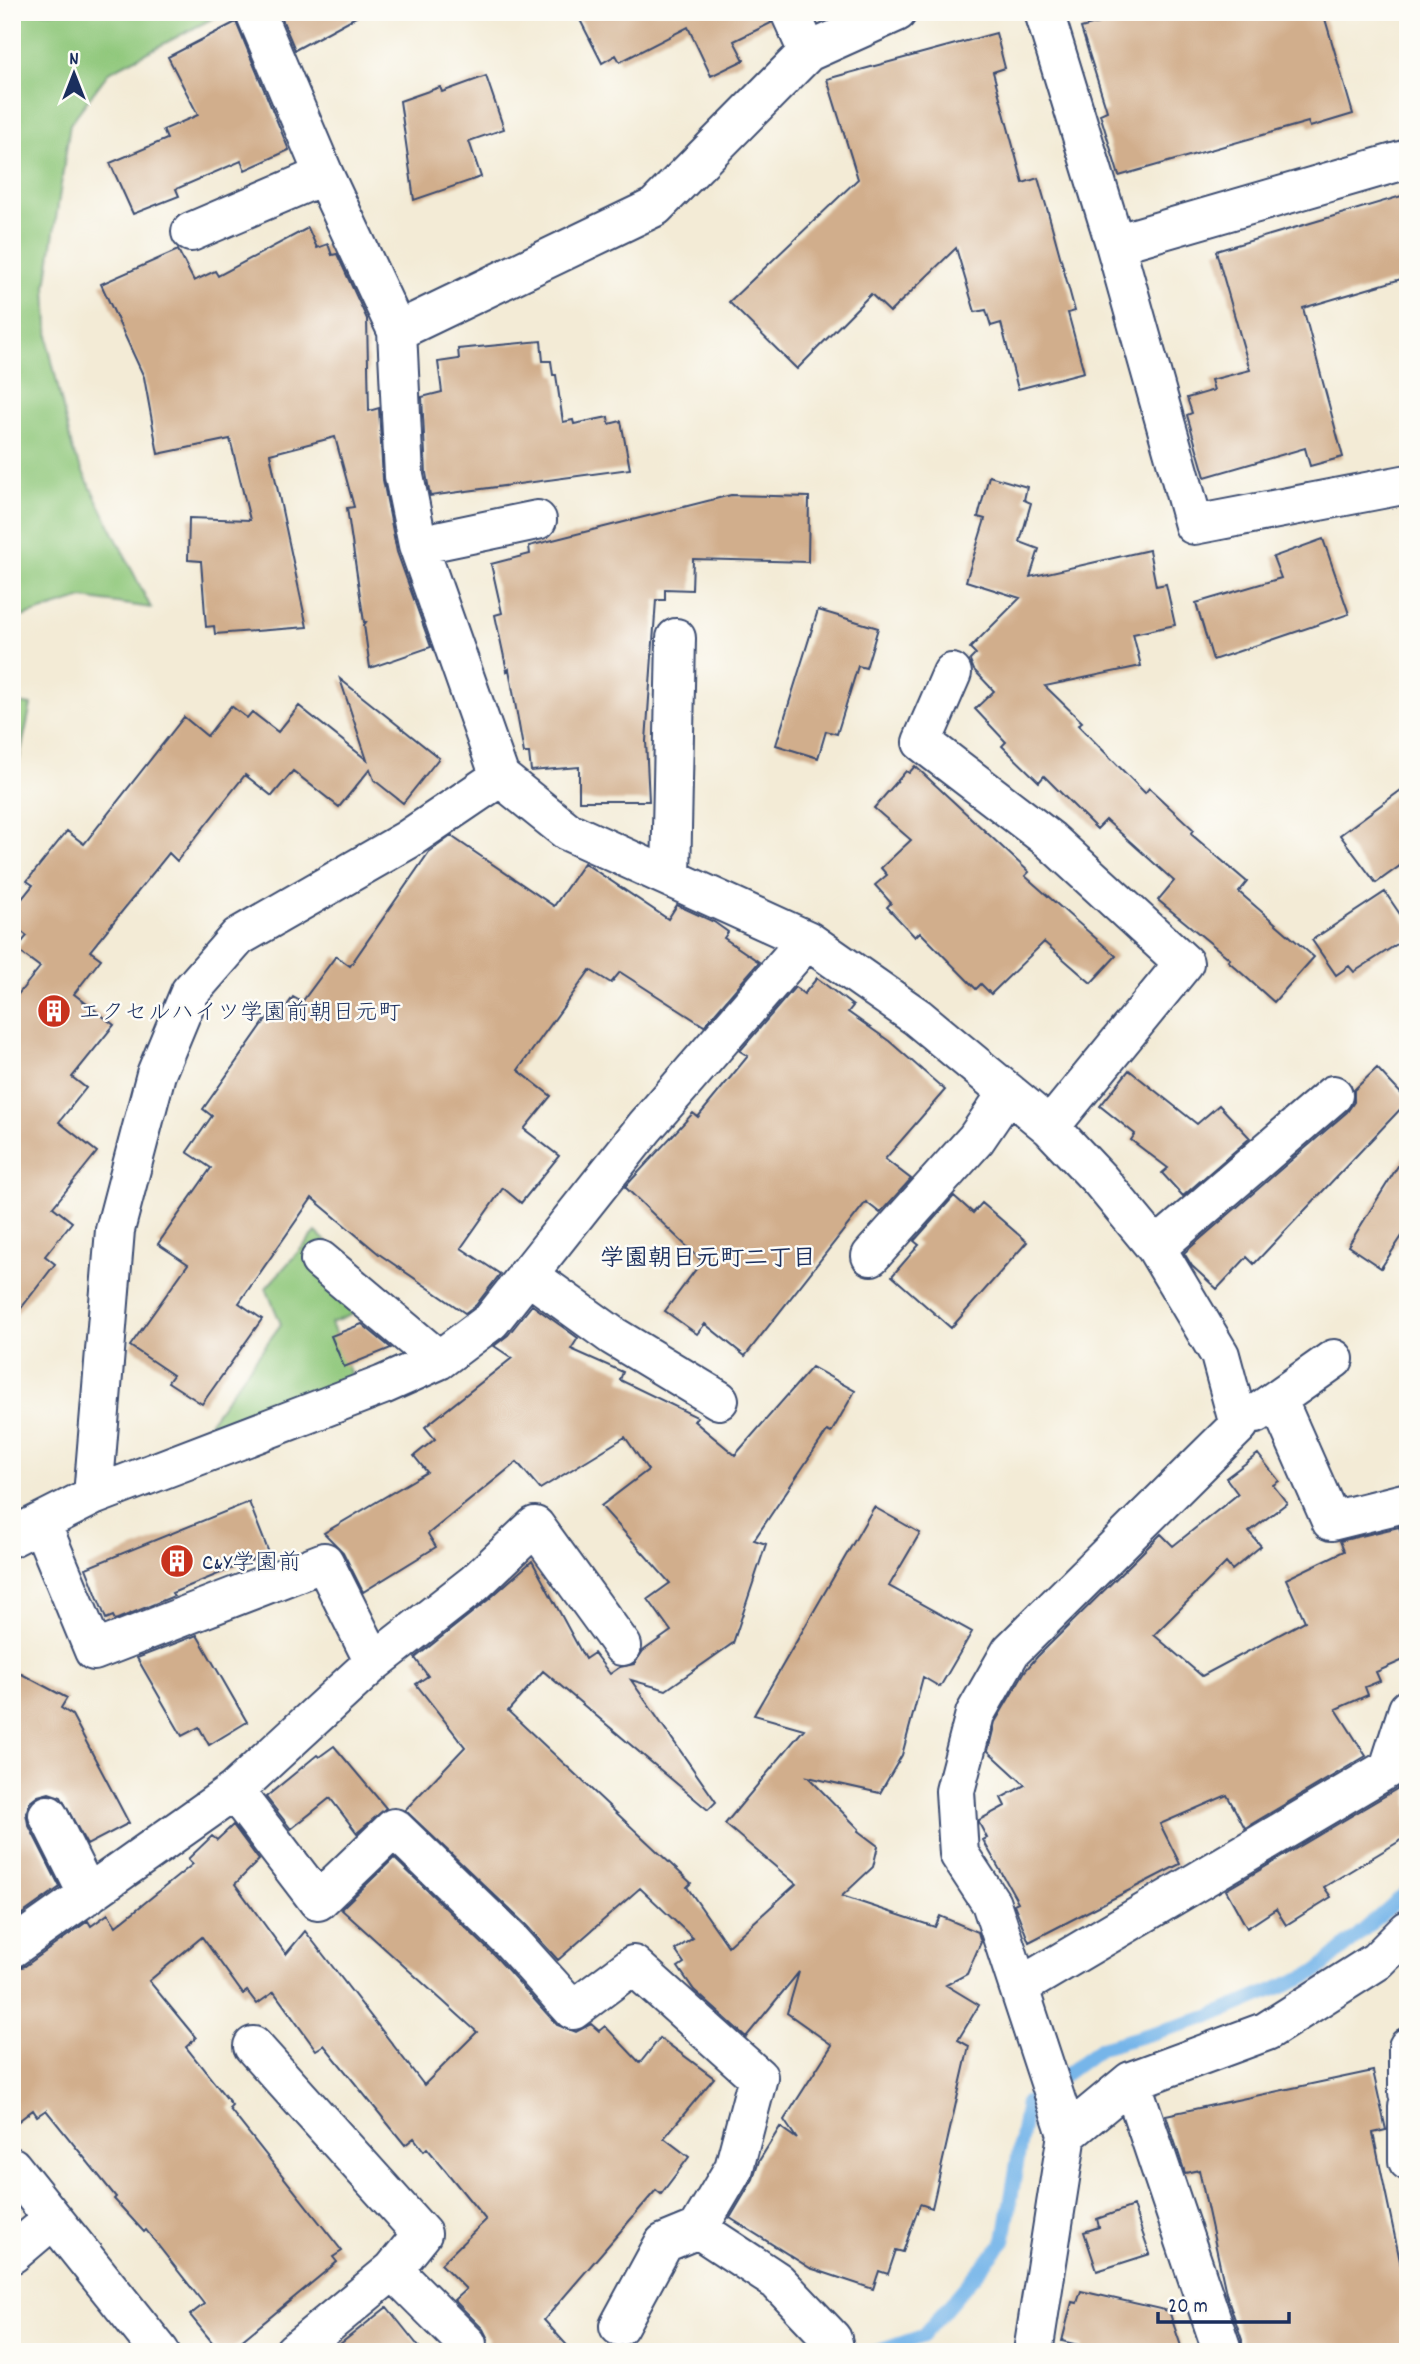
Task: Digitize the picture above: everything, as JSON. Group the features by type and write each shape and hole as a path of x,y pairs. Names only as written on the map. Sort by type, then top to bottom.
{"street":[{"path":"255,12 324,175 397,331 404,476 418,545 500,777 567,831 807,940 917,1017 1050,1127 1100,1180 1156,1248 1220,1355 1239,1425"},
{"path":"790,12 807,52"},
{"path":"397,331 655,207 807,52 897,12"},
{"path":"1044,12 1115,244 1194,525 1408,484"},
{"path":"1115,244 1408,159"},
{"path":"191,232 324,175"},
{"path":"418,545 537,520"},
{"path":"670,878 676,638"},
{"path":"952,673 922,742 1049,840 1184,963 1050,1127"},
{"path":"93,1496 115,1230 156,1074 190,992 238,937 407,840 500,777"},
{"path":"374,1662 324,1562 94,1651 27,1530 93,1496 383,1385 439,1360 491,1321 645,1127 807,940"},
{"path":"872,1256 976,1139 1008,1092"},
{"path":"1156,1248 1333,1095"},
{"path":"320,1260 439,1360"},
{"path":"527,1274 613,1336 719,1400"},
{"path":"1033,2352 1067,2134 1021,1986 991,1903 959,1854 955,1791 975,1714 1011,1651 1239,1425 1278,1401 1334,1359"},
{"path":"1278,1401 1331,1521 1408,1502"},
{"path":"12,1948 234,1791 374,1662 475,1583 535,1526 622,1646"},
{"path":"1021,1986 1389,1768 1408,1709"},
{"path":"234,1791 318,1901 394,1828 511,1941 573,2010 633,1965 758,2077 734,2168 698,2230 664,2243 619,2326"},
{"path":"48,1815 88,1895"},
{"path":"1067,2134 1131,2081 1267,2031 1377,1961 1408,1930"},
{"path":"253,2046 422,2234 393,2270 294,2352"},
{"path":"1408,2047 1408,2093"},
{"path":"1131,2081 1221,2347"},
{"path":"1408,2107 1408,2161"},
{"path":"12,2167 160,2352"},
{"path":"12,2255 52,2220"},
{"path":"698,2230 777,2281 834,2345"},
{"path":"393,2270 467,2344"}],"green space":[{"path":"12,12 225,12 109,72 70,124 46,286 49,348 73,452 151,608 83,598 15,619 12,607"},
{"path":"12,702 31,705 12,793"},
{"path":"316,1232 389,1300 331,1323 353,1380 201,1434 281,1324 266,1288"}],"building":[{"path":"279,12 365,12 295,50"},
{"path":"576,12 769,12 771,23 734,41 744,60 711,76 688,27 620,62 616,55 602,63"},
{"path":"1103,12 1323,12 1353,114 1310,127 1308,122 1119,176 1100,114 1107,111 1081,28 1106,21"},
{"path":"236,22 289,150 245,170 241,161 176,189 179,196 133,214 110,163 167,139 163,130 198,115 168,57"},
{"path":"996,33 1005,68 993,72 1023,183 1038,178 1075,311 1068,313 1084,372 1018,389 1001,323 991,326 986,310 975,312 956,248 890,312 871,294 797,369 729,302 858,179 827,79"},
{"path":"486,76 504,129 469,141 481,177 414,200 400,101 440,87 442,92"},
{"path":"1408,194 1408,277 1303,308 1343,457 1310,466 1305,448 1205,477 1187,415 1192,413 1187,398 1214,390 1211,380 1250,370 1216,251"},
{"path":"308,228 317,248 328,244 332,255 337,254 367,319 369,411 379,408 383,480 397,552 431,647 370,668 364,625 366,622 347,508 354,507 335,437 270,454 307,627 215,634 214,626 206,627 201,561 188,560 189,518 250,520 230,439 158,454 144,377 101,284 178,250 194,281 215,271 218,276"},
{"path":"541,341 543,361 551,361 553,375 556,375 563,422 573,420 574,424 608,417 609,424 621,421 630,469 430,496 426,473 422,397 442,392 438,362 459,359 458,349"},
{"path":"989,476 1027,487 1024,500 1031,503 1020,542 1039,549 1030,577 1149,550 1156,586 1166,584 1175,625 1133,634 1141,666 1045,686 1082,722 1078,725 1145,793 1149,788 1194,830 1191,834 1247,882 1239,892 1314,957 1274,1002 1228,961 1230,959 1158,900 1174,881 1106,820 1097,829 1044,776 1039,782 1002,746 1006,742 975,709 994,691 974,670 970,660 976,654 970,648 1020,598 966,581 985,519 978,517"},
{"path":"731,495 809,497 808,562 693,559 692,590 665,589 665,600 656,600 646,741 649,801 579,801 579,767 531,771 529,753 524,753 509,669 507,671 495,615 502,613 491,564 530,554 529,546"},
{"path":"1323,539 1349,614 1213,660 1196,603 1281,578 1273,557"},
{"path":"818,610 878,628 866,668 858,666 837,734 826,731 818,758 776,745"},
{"name":"エクセルハイツ学園前朝日元町","path":"340,679 439,758 403,803 374,780 370,769 339,807 293,771 272,796 245,775 177,861 169,853 90,951 101,959 74,994 114,1025 72,1077 86,1088 59,1122 97,1152 53,1207 72,1222 45,1256 55,1264 12,1320 12,1002 40,967 16,949 27,936 12,924 12,911 33,885 27,881 67,831 84,844 184,717 207,736 231,706 247,718 252,712 278,732 299,706 367,760"},
{"path":"915,766 1029,872 1025,876 1116,956 1091,983 1044,942 991,994 981,984 976,989 920,932 915,937 887,907 891,903 875,885 887,875 881,868 911,840 874,808 906,771 909,773"},
{"path":"1408,785 1408,860 1376,883 1340,835"},
{"path":"451,836 554,906 584,863 668,919 677,905 714,922 728,932 724,938 759,962 704,1026 620,972 611,983 590,970 518,1070 551,1096 524,1129 559,1156 521,1203 503,1188 461,1248 500,1274 476,1305 465,1313 379,1254 312,1198 239,1303 262,1319 202,1404 168,1382 173,1375 130,1346 188,1264 158,1244 211,1168 187,1152 212,1116 203,1109 267,1018 275,1023 293,997 302,1002 336,956 350,966 429,852"},
{"path":"1385,892 1408,926 1408,937 1354,972 1349,966 1336,975 1312,940"},
{"path":"817,978 853,1006 848,1012 889,1041 945,1090 885,1159 911,1179 880,1213 866,1202 745,1356 705,1324 697,1334 665,1311 702,1261 625,1187 693,1113 698,1117 748,1056 740,1051 795,987 804,994"},
{"path":"1377,1068 1408,1101 1254,1264 1247,1257 1217,1289 1192,1266 1184,1253 1347,1112 1354,1102 1354,1090"},
{"path":"1129,1070 1197,1124 1219,1105 1250,1138 1183,1196 1162,1173 1168,1168 1131,1140 1135,1134 1100,1106"},
{"path":"1408,1150 1408,1227 1381,1268 1348,1246"},
{"path":"954,1196 973,1213 982,1203 1027,1242 951,1328 892,1276 919,1245 914,1241"},
{"path":"532,1305 578,1338 571,1349 623,1372 620,1380 697,1417 694,1421 735,1455 812,1367 855,1391 831,1433 827,1431 754,1540 766,1544 733,1643 666,1690 631,1680 716,1802 708,1810 543,1671 508,1711 691,1883 687,1887 728,1946 796,1884 725,1824 804,1729 754,1715 874,1507 920,1533 889,1586 972,1632 940,1687 923,1677 902,1755 880,1793 808,1777 858,1831 878,1846 873,1867 842,1896 935,1927 940,1916 978,1932 981,1942 967,1974 946,1985 979,2005 958,2040 969,2046 932,2208 920,2204 903,2252 896,2250 888,2274 879,2271 873,2289 810,2268 730,2218 780,2127 797,2139 784,2120 832,2045 787,2013 799,1972 746,2037 694,1990 678,1967 684,1963 675,1950 693,1938 640,1888 558,1960 526,1925 405,1810 465,1747 416,1684 428,1676 415,1658 532,1561 585,1659 594,1653 610,1674 620,1667 634,1664 643,1651 671,1631 648,1599 670,1583 601,1506 648,1470 625,1437 540,1489 517,1462 428,1534 436,1547 363,1592 343,1552 324,1533 427,1472 414,1456 435,1439 425,1427 512,1358 494,1346 508,1335"},
{"path":"362,1324 391,1348 344,1367 331,1336"},
{"path":"1258,1454 1279,1481 1273,1485 1287,1503 1249,1532 1261,1546 1232,1570 1226,1563 1154,1635 1202,1676 1305,1621 1286,1579 1344,1551 1340,1541 1399,1527 1408,1551 1408,1658 1376,1672 1380,1681 1365,1687 1368,1695 1336,1709 1366,1756 1245,1828 1227,1795 1160,1824 1180,1864 1029,1942 1014,1904 1018,1902 983,1840 987,1838 979,1823 979,1820 1005,1806 1001,1798 1025,1785 988,1751 995,1722 1025,1671 1037,1657 1161,1534 1173,1546 1238,1494 1226,1478"},
{"name":"C&Y学園前","path":"249,1502 269,1553 115,1620 113,1616 106,1619 86,1568"},
{"path":"197,1635 247,1722 209,1745 199,1727 182,1736 137,1658"},
{"path":"12,1669 67,1698 61,1708 72,1715 129,1823 87,1845 61,1797 49,1793 30,1802 26,1813 28,1824 60,1887 12,1921"},
{"path":"334,1746 386,1808 357,1833 330,1798 291,1829 266,1797 317,1755 319,1757"},
{"path":"1408,1778 1408,1836 1324,1887 1331,1897 1286,1925 1276,1909 1247,1928 1226,1890 1400,1787"},
{"path":"233,1825 259,1860 235,1884 286,1954 305,1931 424,2085 477,2032 341,1909 394,1858 495,1956 557,2025 576,2032 591,2024 599,2031 605,2026 640,2063 660,2038 714,2078 664,2138 689,2157 661,2194 656,2190 544,2320 573,2352 487,2352 488,2339 483,2329 454,2300 466,2289 441,2264 486,2220 427,2148 424,2151 414,2138 405,2145 324,2045 316,2050 274,1992 257,2004 247,1991 243,1994 202,1937 149,1981 196,2038 186,2047 232,2105 229,2108 342,2251 333,2257 337,2262 228,2352 220,2352 190,2315 204,2304 146,2230 144,2232 114,2199 116,2197 46,2110 37,2116 33,2110 12,2126 12,1970 25,1966 88,1921 91,1926 108,1914 116,1926 193,1864 188,1859 212,1836 217,1840"},
{"path":"1373,2071 1386,2130 1373,2133 1408,2299 1408,2352 1242,2352 1242,2340 1226,2293 1199,2170 1185,2173 1166,2115"},
{"path":"1133,2206 1150,2254 1097,2271 1084,2232 1099,2227 1097,2219"},
{"path":"1081,2291 1169,2311 1183,2352 1080,2352 1082,2346 1062,2341 1072,2302 1077,2303"},
{"path":"387,2307 423,2352 330,2352"}],"waterway":[{"path":"876,2352 923,2336 1004,2241 1027,2103 1101,2048 1209,2017 1316,1972 1408,1891"}],"place":[{"name":"エクセルハイツ学園前朝日元町","path":"54,1011"},
{"name":"C&Y学園前","path":"177,1561"}],"district":[{"name":"学園朝日元町二丁目","path":"708,1257"}]}
